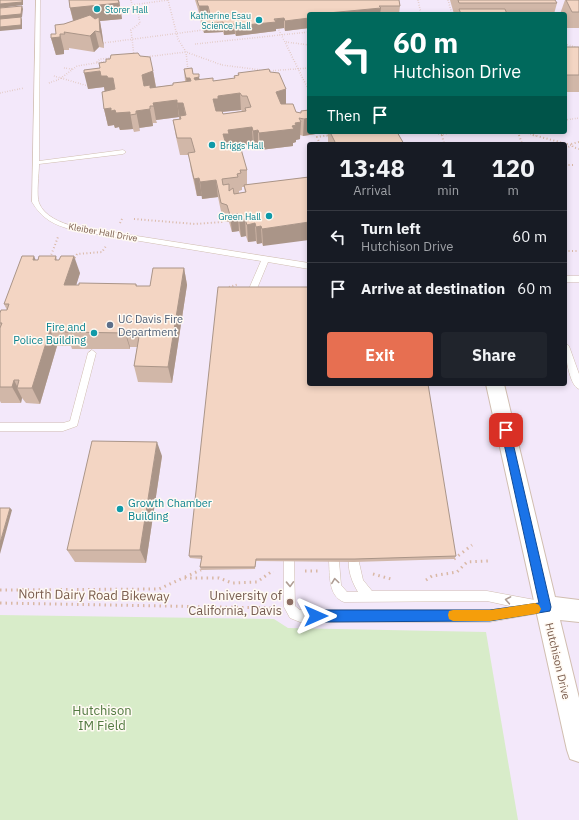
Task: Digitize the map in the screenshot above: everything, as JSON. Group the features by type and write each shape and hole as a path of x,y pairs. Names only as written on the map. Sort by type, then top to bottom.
{"street":[{"name":"Hutchison Drive","path":"495,386 579,750"},
{"path":"546,607 579,611"}],"lane":[{"name":"Kleiber Hall Drive","path":"38,0 35,202 40,212 50,220 64,226 307,266"},
{"path":"35,163 123,152"},
{"path":"252,291 265,259"},
{"path":"567,279 579,279"},
{"path":"567,352 579,386"},
{"path":"0,427 63,427 74,423 92,353"},
{"path":"289,566 290,607 294,614 300,616 490,616 546,607"},
{"path":"334,566 336,587 344,597 487,596 546,607"},
{"path":"355,567 358,582 369,597"}],"path":[{"path":"127,56 134,57 131,30 140,23 138,13 133,10 131,0"},
{"path":"132,5 168,0 176,33 181,47 186,52 222,65 238,68 268,71 307,68"},
{"path":"418,0 421,12"},
{"path":"448,0 451,12"},
{"path":"103,43 132,38 203,30"},
{"path":"279,30 307,87"},
{"path":"195,44 307,32"},
{"path":"286,42 307,45"},
{"path":"567,45 579,48"},
{"path":"142,57 186,52"},
{"path":"186,52 188,72"},
{"path":"96,62 100,59 113,58"},
{"path":"46,84 61,78 72,69 83,64 112,61"},
{"path":"64,68 72,69"},
{"path":"54,76 88,86"},
{"path":"0,93 26,87"},
{"path":"567,120 579,118"},
{"path":"319,142 317,137 336,134"},
{"path":"444,142 442,135 446,134"},
{"path":"531,134 560,142"},
{"path":"567,146 572,143 578,142 579,139"},
{"path":"567,144 579,149"},
{"path":"567,165 573,165"},
{"path":"70,266 77,254 102,252 123,217"},
{"path":"134,219 195,224 223,222"},
{"path":"48,264 64,226"},
{"path":"567,251 577,251"},
{"path":"454,559 472,545"},
{"path":"420,583 432,576 457,572 467,562 488,560"},
{"path":"183,578 219,578 232,583 257,582 271,572 289,566 334,566"},
{"path":"355,567 394,580"},
{"path":"0,590 159,589 201,570"},
{"name":"North Dairy Road Bikeway","path":"0,603 279,608"}],"shaded area":[{"name":"University of California, Davis","path":"0,0 579,0 579,820 0,820"}],"green space":[{"name":"Hutchison IM Field","path":"0,615 274,619 288,628 486,632 518,820 0,820"}],"building":[{"path":"0,0 22,0 22,2 0,4"},
{"path":"69,0 118,0 119,3 70,8"},
{"name":"Katherine Esau Science Hall","path":"197,0 399,0 400,6 379,6 381,8 339,12 307,12 307,18 285,21 284,18 274,19 276,22 235,26 234,24 224,25 223,22 203,24 200,15 210,14 208,6 199,6"},
{"path":"458,0 555,0 557,3 459,3"},
{"path":"566,0 579,0 579,12 572,12"},
{"path":"22,6 21,14 0,16 0,8"},
{"path":"459,9 505,9 506,12 460,12"},
{"path":"90,15 95,19 99,17 100,32 95,31 90,36 64,32 65,34 60,34 60,37 51,38 51,34 56,34 55,25 64,24"},
{"path":"21,17 21,25 0,27 0,19"},
{"path":"567,47 579,47 579,75 567,75"},
{"path":"138,53 140,56 150,57 153,71 142,75 144,86 150,85 150,88 191,81 190,78 186,78 184,69 192,68 193,74 199,74 199,77 194,78 195,80 213,78 213,81 235,78 234,76 239,75 238,73 269,69 270,72 279,73 286,89 276,92 281,104 293,104 296,112 301,113 301,111 307,110 307,118 299,118 301,122 295,123 296,125 292,126 294,129 259,133 258,130 253,131 252,127 228,130 229,134 223,134 227,148 241,149 247,170 240,170 241,173 237,174 238,177 222,179 223,185 229,184 229,191 233,188 234,194 246,192 244,185 307,177 307,222 262,229 261,226 256,227 255,223 247,225 245,219 239,220 238,214 230,215 227,205 221,203 216,180 200,182 199,178 194,179 188,153 195,152 191,138 177,138 173,120 181,119 180,116 186,115 183,103 177,103 177,100 153,103 154,106 150,106 150,109 136,111 136,114 130,115 130,112 116,113 115,110 111,111 111,108 104,109 102,92 115,89 113,78 101,76 100,71 84,73 84,70 100,68 99,63 106,62 106,59 110,59 111,55","holes":["240,93 242,96 247,96 251,107 245,108 246,111 223,114 222,111 216,111 213,99 218,99 218,96"]},
{"path":"331,134 398,134 403,142 335,142"},
{"name":"Fire and Police Building","path":"22,256 34,256 33,260 38,260 39,256 56,256 55,260 59,260 61,256 74,256 64,285 79,285 79,283 136,284 136,286 150,286 153,268 184,268 168,367 134,366 140,331 125,330 125,333 65,332 65,330 50,330 32,388 17,388 19,380 14,380 12,387 0,387 0,328 2,323 0,323 0,313 1,310 7,310 9,304 4,304"},
{"path":"218,287 307,287 307,386 428,386 456,556 355,559 256,559 255,567 200,567 202,556 189,556"},
{"name":"Growth Chamber Building","path":"92,441 157,442 140,550 67,550"},
{"path":"0,508 10,508 0,543"}],"slow traffic":[{"path":"453,615 490,616 535,609"}],"place":[{"name":"Storer Hall","path":"97,9"},
{"name":"Katherine Esau Science Hall","path":"259,20"},
{"name":"Briggs Hall","path":"212,145"},
{"name":"Green Hall","path":"269,216"},
{"name":"UC Davis Fire Department","path":"110,325"},
{"name":"Fire and Police Building","path":"94,333"},
{"name":"Growth Chamber Building","path":"120,509"},
{"name":"University of California, Davis","path":"290,602"}],"route":[{"path":"316,616 490,616 546,607 506,430"}]}
